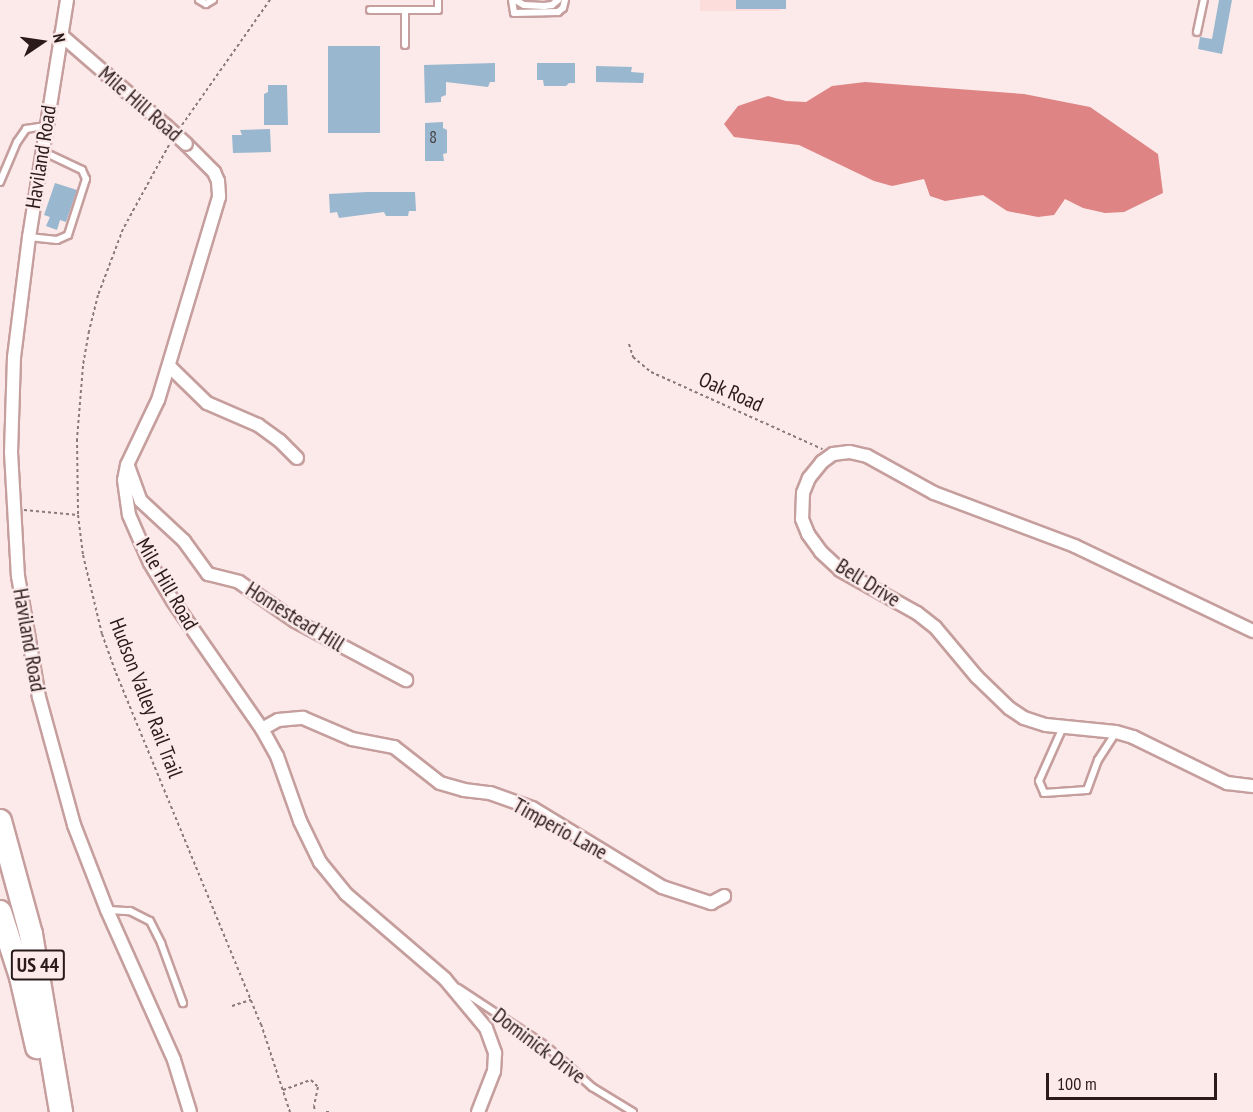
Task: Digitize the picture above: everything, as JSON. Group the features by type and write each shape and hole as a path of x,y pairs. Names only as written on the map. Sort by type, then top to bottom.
{"highway":[{"name":"US 44","path":"0,821 31,934 61,1112"},
{"name":"US 44","path":"0,912 26,997 46,1112"}],"street":[{"name":"Haviland Road","path":"67,0 29,237 14,357 11,425 13,510 23,609 39,697 74,825 107,910 174,1060 190,1112"},
{"name":"Mile Hill Road","path":"61,35 186,144 214,172 219,189 219,197 158,400 127,465 124,480 129,515 150,563 172,601 262,729 277,756 306,835 328,874 357,904 445,979 480,1019 493,1044 494,1071 478,1112"},
{"path":"169,366 207,403 258,425 280,441 297,458"},
{"path":"834,454 849,452 867,456 933,493 1075,546 1253,631"},
{"name":"Bell Drive","path":"834,454 822,462 809,478 801,501 802,519 808,534 821,552 840,570 917,613 935,627 977,677 1009,708 1024,718 1063,726 1116,732 1133,737 1227,783 1253,786"},
{"name":"Homestead Hill","path":"127,465 141,501 184,541 208,574 239,582 295,621 406,680"},
{"name":"Timperio Lane","path":"262,729 278,720 303,718 352,739 394,747 440,783 464,790 490,793 532,808 662,887 711,903 724,896"}],"lane":[{"path":"199,0 206,4 213,0"},
{"path":"370,10 438,10 438,0"},
{"path":"558,0 552,5 537,6 524,5 513,0 514,13 558,12 563,8 565,0"},
{"path":"1197,32 1204,0"},
{"path":"405,10 405,45"},
{"path":"0,182 17,142 26,129 46,126"},
{"path":"29,237 57,240 68,235 85,185 85,173 82,170 42,151"},
{"path":"1063,726 1039,781 1044,793 1061,789 1079,792 1087,790 1098,760 1116,732"},
{"path":"107,910 130,911 150,921 161,943 183,1003"},
{"name":"Dominick Drive","path":"445,979 546,1046 592,1087 633,1112"}],"path":[{"path":"179,130 270,0"},
{"name":"Hudson Valley Rail Trail","path":"173,140 123,229 101,286 89,331 78,411 78,515 92,594 116,673 251,1000 290,1112"},
{"name":"Oak Road","path":"628,344 633,357 651,372 834,454"},
{"path":"13,510 78,515"},
{"path":"232,1006 251,1000"},
{"path":"283,1090 311,1080 318,1087 315,1112"}],"shaded area":[{"path":"700,0 780,0 780,11 700,11"},
{"path":"865,82 1024,94 1090,107 1158,154 1163,193 1124,212 1105,213 1083,208 1065,199 1054,215 1038,217 1007,211 983,195 945,201 930,196 924,179 892,186 874,181 799,145 734,137 724,124 738,106 768,96 786,101 806,102 832,86"}],"building":[{"path":"736,0 786,0 786,9 736,9"},
{"path":"1219,0 1232,0 1222,54 1198,49 1200,37 1212,39"},
{"path":"328,46 380,46 380,133 328,133"},
{"path":"495,63 495,82 490,82 488,87 446,82 446,95 441,97 441,102 425,103 424,65"},
{"path":"537,63 575,63 575,83 569,83 566,86 544,86 543,80 537,80"},
{"path":"596,66 632,67 631,72 644,73 643,83 596,82"},
{"path":"268,85 287,85 288,125 264,125 264,94 268,92"},
{"path":"443,122 443,128 447,130 447,153 443,154 444,161 425,161 425,123"},
{"path":"270,129 271,152 233,153 232,135 242,135 240,130"},
{"path":"55,183 77,190 66,222 60,220 57,230 46,226 50,217 44,215"},
{"path":"415,192 416,211 409,211 408,216 386,216 384,212 339,218 337,212 330,213 329,194"}]}
